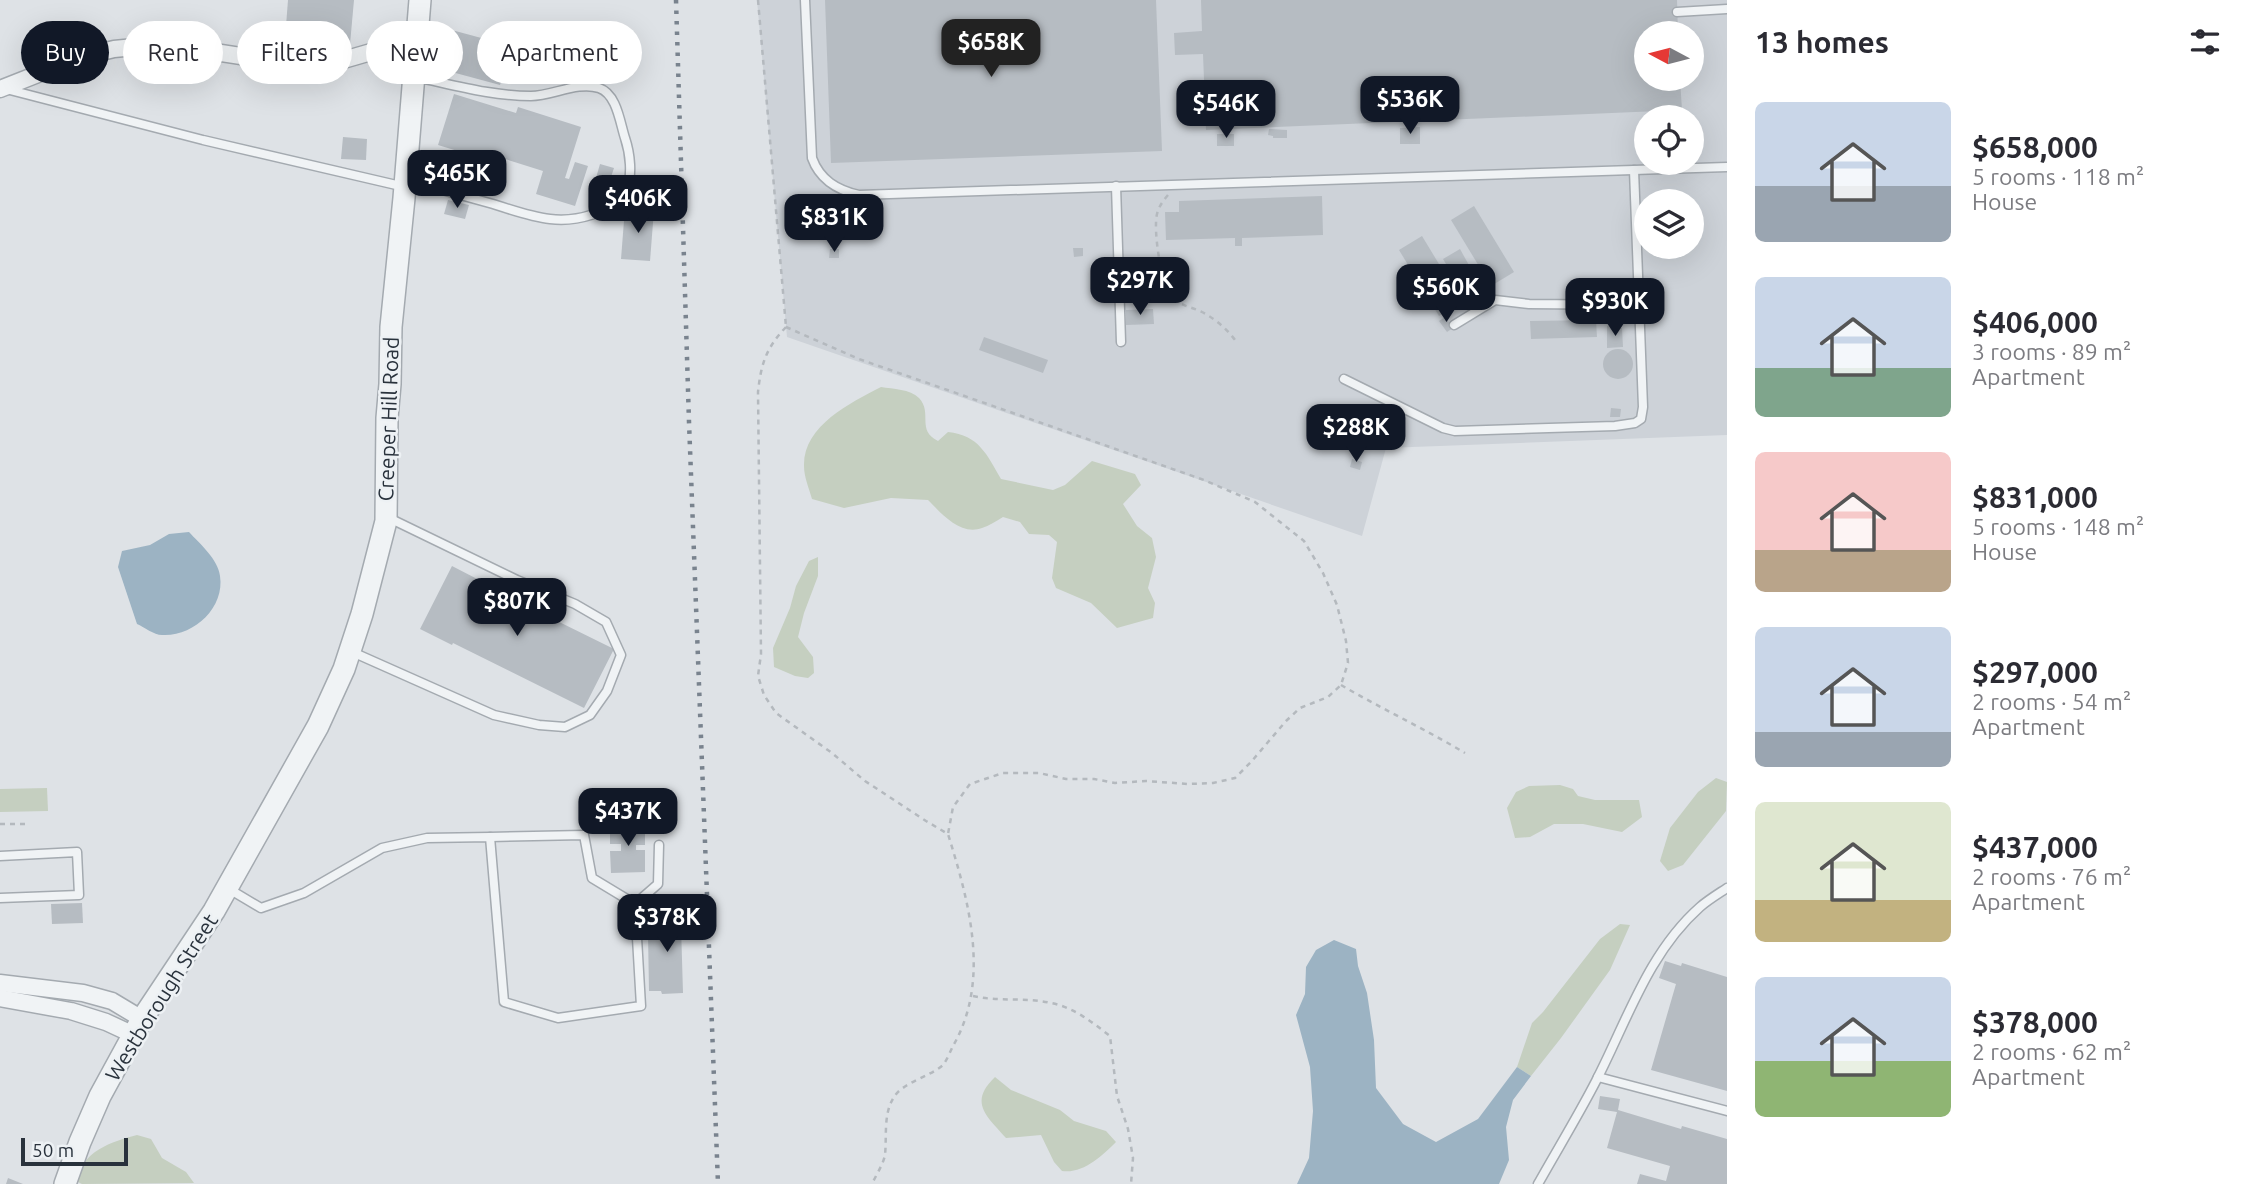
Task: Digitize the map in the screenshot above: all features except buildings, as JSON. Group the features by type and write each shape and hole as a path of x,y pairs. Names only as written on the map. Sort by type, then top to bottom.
{"street":[{"name":"Creeper Hill Road","path":"419,21 420,0"},
{"path":"2,88 81,57 114,49 145,46 176,46 266,60 318,62 341,61 366,54"},
{"name":"Creeper Hill Road","path":"269,816 318,726 350,651 368,595 386,516 391,327 413,84"},
{"name":"Westborough Street","path":"65,1184 100,1096 138,1027 185,958 269,816"},
{"path":"0,983 83,993 112,1001 138,1027"},
{"path":"0,998 138,1027"}],"lane":[{"path":"805,0 812,158 816,167 834,187 859,195 1634,170"},
{"path":"1677,12 1727,9"},
{"path":"2,88 204,141 406,184 550,219 584,217 604,210 618,201 626,189 630,173 628,148 612,98 600,88 580,87 535,96 499,95 450,84"},
{"path":"1704,168 1727,167"},
{"path":"1345,379 1455,432 1615,426 1641,419 1643,407 1634,175"},
{"path":"1116,186 1121,342"},
{"path":"1454,325 1495,300 1640,305"},
{"path":"350,651 494,715 539,725 565,727 590,715 607,691 621,655 606,622 575,604 517,580 386,516"},
{"path":"227,888 261,908 304,893 382,848 427,838 584,835 592,878 635,904"},
{"path":"490,837 503,1002 558,1018 640,1006 635,904"},
{"path":"635,904 658,884 659,845"},
{"path":"0,856 77,852 79,895 0,898"},
{"path":"1538,1184 1598,1077 1638,990 1653,966 1680,928 1701,906 1727,888"},
{"path":"1598,1077 1727,1111"}],"path":[{"path":"758,0 786,327 779,334 761,366 758,392 761,654 758,676 764,695 776,713 865,780 948,834"},
{"path":"1176,184 1158,208 1156,218 1156,238 1165,283 1172,297 1184,306 1213,319 1227,329 1235,340"},
{"path":"786,327 859,359 1204,480 1255,502 1304,541 1323,573 1337,605 1346,641 1348,663 1341,685 1328,697 1300,708 1235,778 1213,783 1115,783 1094,779 1066,779 1039,773 1003,773 970,784 953,807 948,834 960,871 974,947 971,996 963,1028 943,1065 894,1096 887,1119 885,1157 872,1184"},
{"path":"1341,685 1426,729 1465,753"},
{"path":"0,824 27,824"},
{"path":"971,996 993,1001 1052,1003 1084,1017 1110,1035 1117,1096 1129,1129 1133,1158 1131,1184"}],"shaded area":[{"path":"757,0 1727,0 1727,435 1386,448 1362,536 787,337"}],"green space":[{"path":"881,387 901,390 919,398 925,410 926,427 931,437 938,441 948,432 967,437 981,448 1001,479 1053,490 1065,485 1092,461 1135,474 1141,485 1123,504 1137,526 1152,538 1156,557 1148,588 1155,603 1153,618 1117,628 1091,603 1056,588 1052,578 1057,542 1049,535 1029,534 1020,522 1003,517 974,530 952,522 928,500 891,498 844,508 812,499 804,466 811,439 843,408"},
{"path":"818,557 818,576 798,637 813,657 814,673 808,678 774,667 773,648 796,586 809,561"},
{"path":"1716,778 1727,782 1726,811 1683,865 1668,871 1660,861 1670,828 1698,792"},
{"path":"1560,785 1573,789 1578,796 1595,800 1639,800 1642,817 1622,832 1583,824 1554,824 1530,837 1515,838 1507,808 1516,792 1529,786"},
{"path":"47,788 48,811 0,812 0,789"},
{"path":"1620,924 1630,925 1610,970 1531,1076 1517,1067 1532,1023 1600,939"},
{"path":"995,1077 1011,1090 1060,1110 1074,1121 1106,1131 1116,1142 1085,1167 1062,1171 1054,1162 1041,1135 1006,1138 987,1116 983,1109 983,1094"},
{"path":"137,1135 151,1139 162,1158 186,1172 194,1183 78,1182 84,1163 91,1156 108,1145"}],"water":[{"path":"189,532 208,552 219,570 220,588 217,599 205,618 195,626 174,634 156,634 137,624 118,567 122,551 150,545 169,534"},
{"path":"1334,940 1356,949 1358,966 1367,993 1374,1040 1376,1088 1403,1124 1436,1142 1478,1119 1517,1067 1531,1076 1513,1100 1506,1127 1509,1160 1499,1184 1297,1184 1309,1158 1313,1111 1310,1067 1296,1015 1305,994 1306,967 1316,950"}],"railway":[{"path":"676,0 718,1184"}]}
